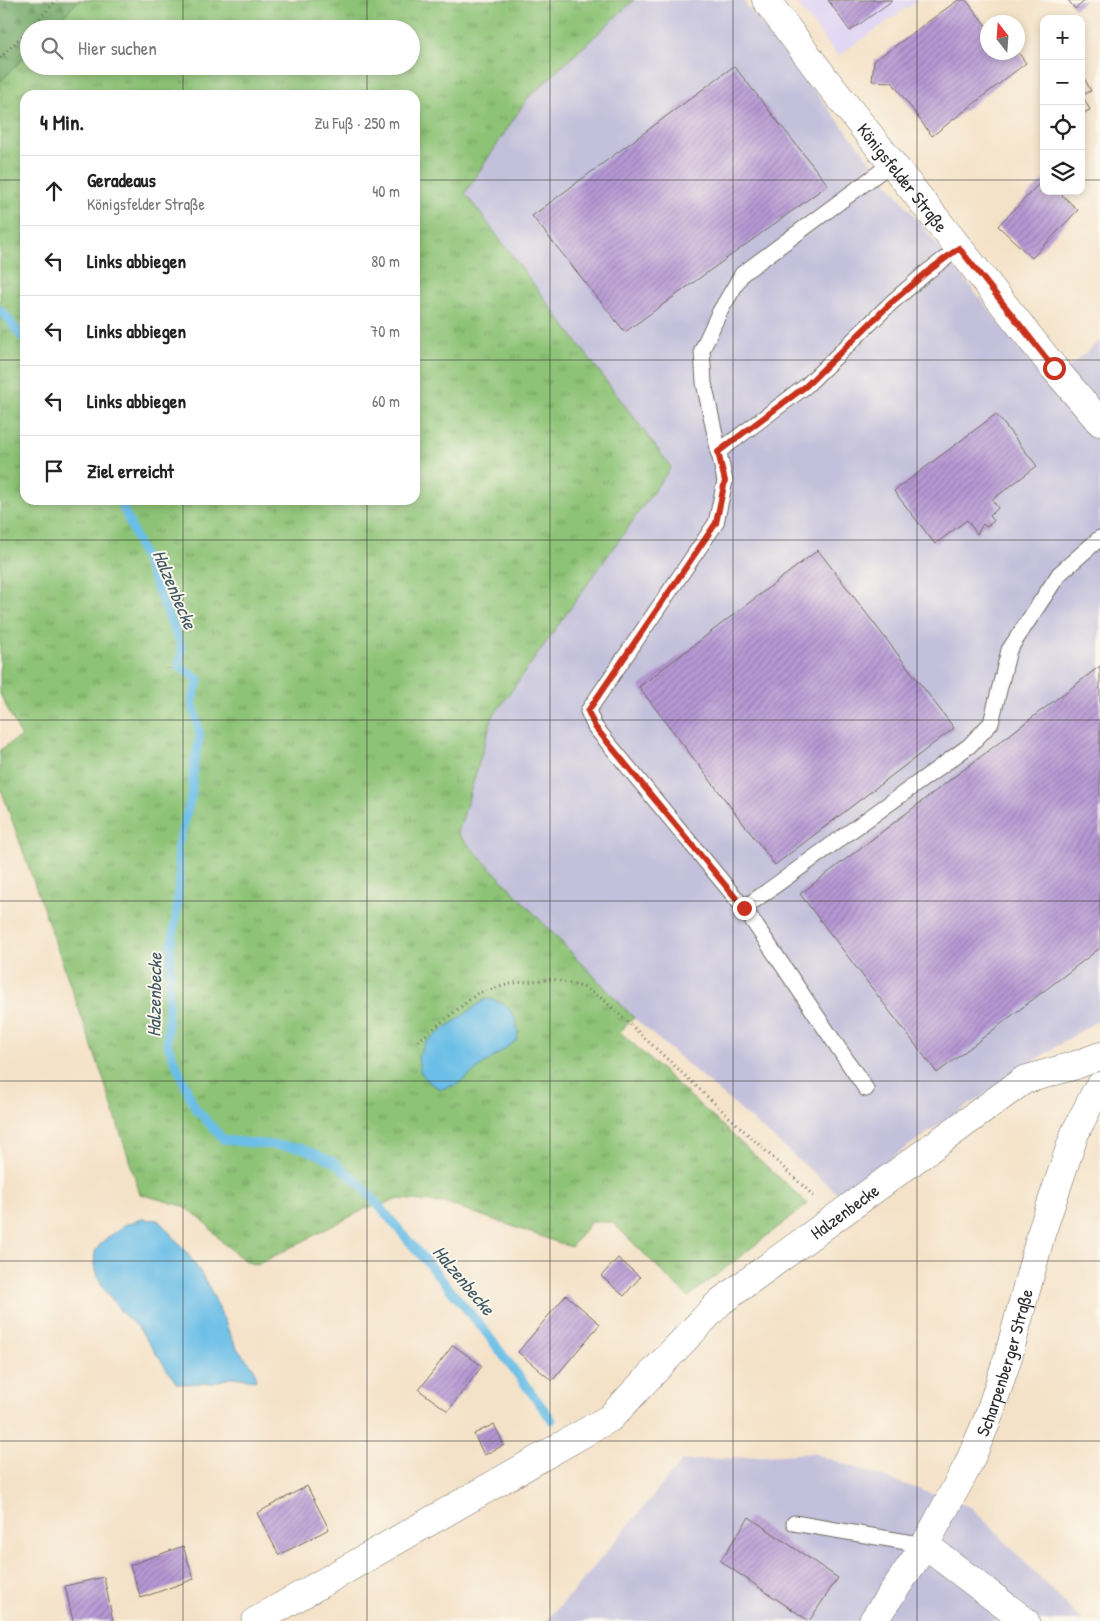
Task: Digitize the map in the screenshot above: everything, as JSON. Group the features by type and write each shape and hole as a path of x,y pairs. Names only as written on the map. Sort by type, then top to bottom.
{"street":[{"name":"Königsfelder Straße","path":"766,0 825,79 1054,368 1100,422"},
{"name":"Halzenbecke","path":"256,1621 610,1418 720,1302 1024,1080 1100,1056"},
{"name":"Scharpenberger Straße","path":"873,1621 925,1545 967,1467 987,1421 1009,1354 1044,1225 1075,1133 1100,1086"},
{"path":"925,1545 1025,1621"}],"lane":[{"path":"866,1089 744,908 595,727 588,711 716,523 725,481 704,383 702,350 719,313 742,274 892,163"},
{"path":"718,452 806,386 891,303 959,248"},
{"path":"744,908 969,746 991,723 1010,650 1058,574 1100,538"},
{"path":"794,1523 925,1545"}],"path":[{"path":"38,20 58,0"},
{"path":"0,58 20,38"},
{"path":"418,1041 478,993 514,983 552,979 583,986 604,1000 836,1217"}],"shaded area":[{"path":"634,0 742,0 1048,384 1100,341 1100,1019 1035,1060 838,1194 634,1018 458,834 492,718 671,467 464,193 527,99"},
{"path":"794,0 918,0 838,56"},
{"path":"812,1453 971,1507 1082,1621 546,1621 574,1591 682,1461"}],"green space":[{"path":"0,0 79,0 60,20 20,20 20,61 0,82"},
{"path":"79,0 634,0 527,99 465,193 671,467 492,718 458,834 634,1018 620,1032 808,1204 688,1297 612,1222 591,1222 571,1247 446,1203 400,1199 365,1209 257,1265 245,1261 223,1243 203,1220 183,1206 140,1194 101,1072 0,786 0,750 21,736 0,694 0,82 20,61 20,75 420,75 420,20 60,20"}],"water":[{"path":"487,999 501,1003 511,1012 517,1025 517,1040 456,1085 441,1089 431,1084 420,1071 418,1057 426,1042"},
{"path":"142,1219 158,1220 194,1263 206,1281 237,1348 250,1362 256,1375 256,1380 233,1377 213,1383 177,1384 138,1327 123,1314 102,1286 94,1265 95,1252 102,1242 124,1225"}],"building":[{"path":"828,0 893,0 850,31"},
{"path":"958,0 966,0 980,18 980,60 1024,60 1026,63 932,136 892,82 872,81 874,61"},
{"path":"1068,0 1086,0 1075,9"},
{"path":"734,66 828,185 625,332 532,216"},
{"path":"1085,80 1091,91 1085,94"},
{"path":"1085,101 1090,110 1085,112"},
{"path":"1040,183 1040,195 1062,195 1078,210 1032,258 998,226"},
{"path":"996,414 1037,466 992,500 998,508 990,516 994,521 986,527 983,524 977,534 967,520 935,544 894,491"},
{"path":"818,550 954,728 775,865 639,687"},
{"path":"1100,666 1100,948 937,1073 800,894"},
{"path":"618,1258 640,1277 624,1296 601,1276"},
{"path":"566,1295 600,1324 552,1381 518,1352"},
{"path":"453,1345 482,1366 448,1411 419,1390"},
{"path":"494,1424 504,1445 484,1455 474,1434"},
{"path":"307,1486 329,1529 279,1555 257,1513"},
{"path":"749,1517 838,1578 809,1621 720,1561"},
{"path":"183,1546 194,1579 141,1598 130,1565"},
{"path":"104,1577 113,1621 73,1621 65,1586"}],"waterway":[{"name":"Halzenbecke","path":"0,310 20,335"},
{"name":"Halzenbecke","path":"122,505 182,648 179,666 199,680 192,700 200,736 194,763 192,794 177,849 180,874 171,947 167,1043 195,1108 224,1140 303,1148 334,1162 362,1186 481,1326 552,1420"}],"route":[{"path":"744,908 595,727 588,711 716,523 725,481 718,452 806,386 891,303 959,248 1054,368"}]}
